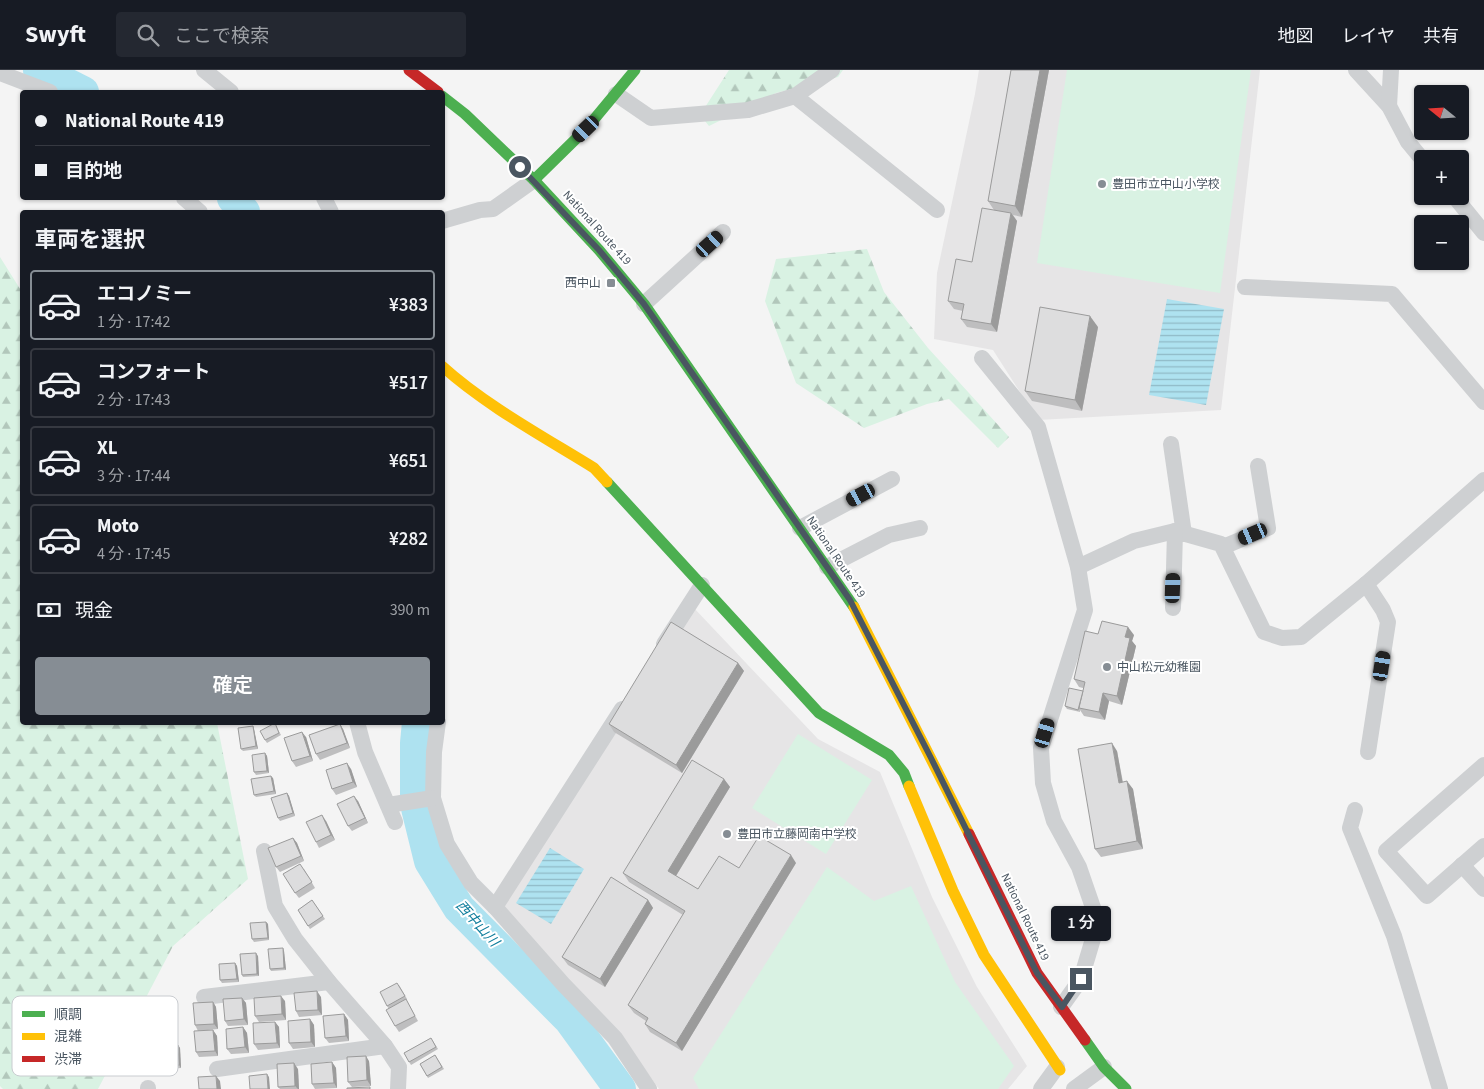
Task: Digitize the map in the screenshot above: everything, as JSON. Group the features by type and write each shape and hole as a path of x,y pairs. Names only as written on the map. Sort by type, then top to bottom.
{"main road":[{"path":"409,70 435,90"},
{"path":"534,180 586,129 635,70"},
{"name":"National Route 419","path":"445,98 466,114 534,180 599,250 644,304 827,567 854,608 931,758 1037,973 1104,1067 1126,1089"},
{"path":"445,368 492,403 594,468 819,713 889,755 904,773 953,891 984,955 1059,1068"}],"street":[{"path":"204,70 229,90"},
{"path":"616,94 650,118 748,110 795,96 832,70"},
{"path":"1356,70 1389,106 1408,142 1415,150"},
{"path":"1389,106 1391,70"},
{"path":"0,73 45,90"},
{"path":"795,96 937,210"},
{"path":"445,220 480,210 493,209 534,180"},
{"path":"186,200 198,210"},
{"path":"1461,205 1484,233"},
{"path":"644,304 723,232"},
{"path":"1244,287 1392,294 1484,402"},
{"path":"982,358 1038,427 1078,567 1085,610 1041,748 1043,783 1054,821 1079,867 1098,922 1081,979 1062,1007"},
{"path":"1171,444 1179,533 1172,608"},
{"path":"1223,547 1268,528 1258,466"},
{"path":"800,528 892,479"},
{"path":"1078,567 1134,541 1179,533 1221,544 1264,632 1282,638 1301,637 1366,584 1484,480"},
{"path":"827,567 889,534 920,528"},
{"path":"1366,584 1384,610 1388,622 1368,752"},
{"path":"654,659 702,585"},
{"path":"495,907 633,692"},
{"path":"358,725 366,752 392,804 395,822"},
{"path":"438,725 430,799 447,844 471,882 563,984 615,1038 649,1089"},
{"path":"1484,765 1386,851 1427,896 1484,846"},
{"path":"392,804 430,799"},
{"path":"1355,810 1350,828 1394,936 1440,1089"},
{"path":"264,852 275,906 295,939 329,982 385,1046 399,1067 398,1089"},
{"path":"1462,865 1484,889"},
{"path":"204,997 329,982"},
{"path":"217,1069 385,1046"},
{"path":"1074,1089 1104,1067"},
{"path":"1041,1089 1059,1068"}],"shaded area":[{"name":"豊田市立中山小学校","path":"979,70 1260,70 1221,410 1038,420 993,350 934,339 937,273"},
{"name":"豊田市立藤岡南中学校","path":"693,607 818,739 880,772 932,897 977,987 1027,1066 1008,1089 659,1089 620,1035 564,978 504,906"}],"green space":[{"path":"729,70 843,70 838,77 776,93 709,126 700,115"},
{"path":"1067,70 1251,70 1220,293 1037,263"},
{"path":"867,249 884,292 928,348 1009,437 998,448 949,399 927,404 864,428 796,383 765,301 776,259"},
{"path":"0,257 20,289 20,725 217,725 248,879 173,946 147,996 12,996 12,1076 105,1076 98,1089 3,1089 0,1086"},
{"path":"798,734 872,780 826,854 752,808"},
{"path":"827,867 874,901 911,886 955,982 1014,1066 998,1089 699,1089 693,1078"}],"water":[{"path":"1167,299 1224,309 1206,405 1149,395"},
{"path":"550,848 584,869 551,924 516,903"}],"building":[{"path":"1011,70 1040,70 1015,206 988,201"},
{"path":"982,208 1011,213 991,324 961,319 964,304 948,301 956,259 972,262"},
{"path":"1040,307 1090,316 1075,400 1025,391"},
{"name":"中山松元幼稚園","path":"1102,621 1128,627 1125,637 1130,638 1117,696 1103,693 1099,712 1079,708 1085,682 1074,679 1085,631 1098,634"},
{"path":"671,622 738,663 676,765 609,724"},
{"path":"1069,688 1083,691 1078,710 1065,706"},
{"path":"271,725 276,725 279,733 265,740 260,731"},
{"path":"340,725 347,743 316,754 309,735"},
{"path":"253,726 256,746 241,749 238,728"},
{"path":"302,732 310,756 292,761 284,738"},
{"path":"1112,743 1119,783 1127,781 1137,841 1095,849 1078,749"},
{"path":"265,753 267,771 254,772 252,755"},
{"path":"692,760 724,779 668,871 698,889 719,856 739,868 759,836 791,855 676,1043 645,1024 648,1018 628,1005 685,911 623,873"},
{"path":"347,763 353,782 332,789 326,770"},
{"path":"271,776 274,791 254,795 251,779"},
{"path":"287,793 293,813 278,818 271,798"},
{"path":"354,796 365,818 348,826 337,804"},
{"path":"322,815 331,835 316,842 306,822"},
{"path":"293,838 301,856 276,867 268,848"},
{"path":"300,864 312,882 295,893 283,874"},
{"path":"611,877 648,900 600,979 562,957"},
{"path":"312,900 323,916 308,926 298,910"},
{"path":"266,922 268,938 252,939 250,923"},
{"path":"283,948 284,968 270,969 268,949"},
{"path":"256,953 257,974 242,975 240,954"},
{"path":"235,963 237,979 220,980 219,964"},
{"path":"397,983 405,996 387,1006 380,992"},
{"path":"317,991 318,1010 296,1011 294,993"},
{"path":"281,996 282,1014 255,1016 254,998"},
{"path":"242,998 244,1019 225,1021 223,999"},
{"path":"406,999 415,1016 395,1026 386,1010"},
{"path":"213,1002 214,1024 195,1025 193,1003"},
{"path":"344,1014 346,1036 325,1038 323,1016"},
{"path":"310,1019 311,1042 289,1043 288,1021"},
{"path":"275,1022 277,1043 254,1044 253,1023"},
{"path":"243,1027 245,1047 227,1049 226,1029"},
{"path":"213,1030 215,1051 196,1052 194,1031"},
{"path":"431,1038 436,1047 409,1062 404,1053"},
{"path":"435,1055 442,1067 427,1076 420,1064"},
{"path":"366,1056 367,1080 348,1082 347,1057"},
{"path":"332,1062 334,1083 312,1084 311,1064"},
{"path":"294,1063 295,1086 278,1087 277,1064"},
{"path":"267,1074 268,1089 250,1089 249,1076"},
{"path":"216,1076 217,1089 199,1089 198,1077"},
{"path":"370,1087 370,1089 347,1089 347,1088"}],"waterway":[{"name":"西中山川","path":"39,70 79,90"},
{"name":"西中山川","path":"235,200 242,210"},
{"name":"西中山川","path":"418,725 416,804 430,861 459,908 570,1020 620,1089"}],"traffic: fast":[{"path":"534,180 586,129 635,70"},
{"path":"445,98 465,114 534,180 599,250 644,304 854,607"},
{"path":"607,482 819,713 889,755 904,773 909,786"},
{"path":"1085,1040 1104,1067 1126,1089"}],"traffic: slow":[{"path":"445,368 496,407 594,468 607,482"},
{"path":"854,607 969,834"},
{"path":"909,786 953,891 984,955 1060,1070"}],"traffic: jam":[{"path":"409,70 435,90"},
{"path":"969,834 1037,973 1085,1040"}],"place":[{"name":"豊田市立中山小学校","path":"1102,184"},
{"name":"西中山","path":"611,283"},
{"name":"中山松元幼稚園","path":"1107,667"},
{"name":"豊田市立藤岡南中学校","path":"727,834"}],"route":[{"path":"520,167 599,250 644,304 850,600 931,758 1037,973 1062,1007 1081,979"}]}
